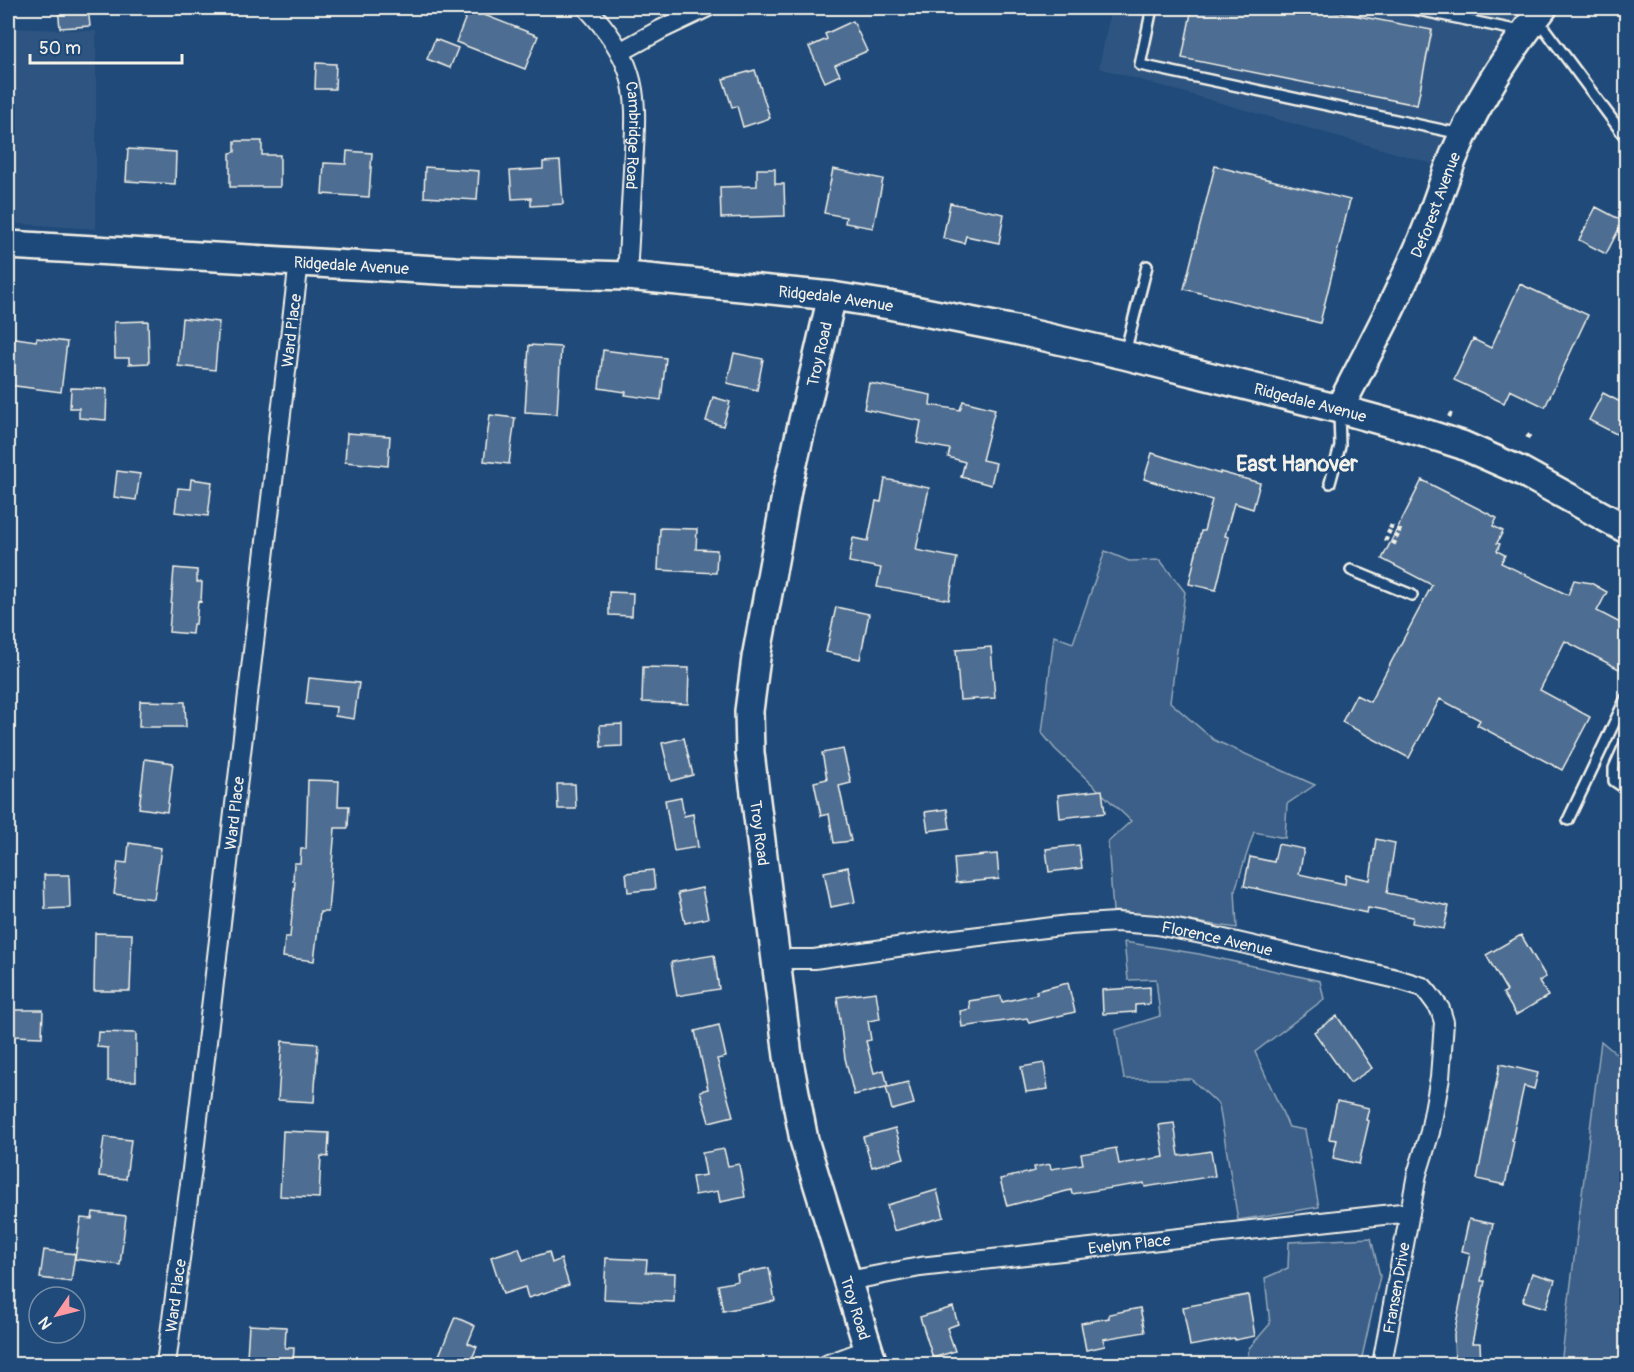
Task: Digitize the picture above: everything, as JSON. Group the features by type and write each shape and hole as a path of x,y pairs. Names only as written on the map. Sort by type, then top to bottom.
{"main road":[{"name":"Deforest Avenue","path":"1339,409 1425,233 1441,188 1483,95 1535,19"},
{"name":"Ridgedale Avenue","path":"8,245 455,271 627,276 832,296 888,305 1015,330 1124,356 1339,409 1462,445 1521,471 1626,530"},
{"name":"Troy Road","path":"832,296 788,485 752,678 749,711 750,753 788,1056 804,1140 871,1357"}],"street":[{"name":"Cambridge Road","path":"587,8 612,36 629,74 635,101 627,276"},
{"path":"620,52 706,8"},
{"name":"Ward Place","path":"166,1365 193,1157 299,261"},
{"name":"Florence Avenue","path":"775,958 814,959 951,939 1116,922 1157,926 1211,936 1423,987 1440,1009 1444,1022 1440,1078 1430,1132 1417,1174 1410,1212"},
{"name":"Evelyn Place","path":"848,1281 920,1267 1410,1212"},
{"name":"Fransen Drive","path":"1382,1365 1410,1212"},
{"path":"828,1365 871,1357"}],"lane":[{"path":"1152,8 1140,65 1464,135"},
{"path":"1408,8 1535,19 1626,138"},
{"path":"1124,356 1147,266"},
{"path":"1330,483 1340,446 1339,409"},
{"path":"1352,570 1412,595"},
{"path":"1568,820 1626,698"},
{"path":"1626,741 1614,768 1614,781 1626,789"}],"path":[{"path":"1449,417 1453,409"},
{"path":"1527,438 1532,433"},
{"path":"1389,526 1403,532"},
{"path":"1387,531 1400,538"},
{"path":"1384,538 1397,544"}],"shaded area":[{"path":"1111,8 1552,8 1451,169 1099,68"},
{"path":"8,28 96,31 96,229 8,223"},
{"path":"1105,551 1129,561 1160,560 1185,592 1170,702 1214,740 1315,785 1287,804 1285,838 1254,832 1235,890 1237,928 1113,911 1108,842 1131,821 1055,749 1042,733 1054,636 1073,643"},
{"path":"1124,942 1199,954 1320,981 1324,999 1255,1052 1289,1127 1305,1130 1319,1207 1238,1220 1219,1105 1191,1079 1124,1079 1116,1030 1160,1016 1156,979 1128,980"},
{"path":"1601,1041 1626,1062 1626,1364 1561,1364"},
{"path":"1371,1238 1380,1276 1362,1357 1364,1364 1246,1364 1249,1348 1270,1324 1265,1278 1288,1268 1289,1242"}],"building":[{"path":"58,8 88,8 90,26 60,28"},
{"path":"1192,8 1316,8 1432,30 1417,105 1182,58"},
{"path":"469,9 538,36 525,69 456,42"},
{"path":"853,21 867,51 835,65 840,75 825,82 809,47 827,39 825,34"},
{"path":"435,39 458,48 450,68 427,59"},
{"path":"316,63 336,64 335,89 315,89"},
{"path":"755,70 770,118 743,127 737,106 732,107 723,79"},
{"path":"235,141 262,141 262,155 280,155 280,187 230,187 230,153 235,152"},
{"path":"128,149 176,152 175,184 126,181"},
{"path":"347,151 372,153 369,197 322,194 324,163 346,164"},
{"path":"560,161 563,204 531,206 531,198 512,199 510,171 543,169 543,162"},
{"path":"1215,166 1350,200 1320,323 1184,289"},
{"path":"425,167 479,171 477,200 424,197"},
{"path":"757,169 775,169 775,184 784,184 785,216 721,218 720,187 757,186"},
{"path":"833,169 883,179 873,228 845,223 846,217 824,213"},
{"path":"950,203 1004,214 999,243 966,236 964,243 943,238"},
{"path":"1596,207 1623,221 1606,254 1579,240"},
{"path":"1520,284 1588,315 1545,407 1510,390 1504,403 1454,380 1473,339 1491,348"},
{"path":"182,318 219,322 215,370 178,366"},
{"path":"148,321 149,363 129,364 129,358 115,358 114,322"},
{"path":"9,337 67,342 61,392 8,385"},
{"path":"529,345 561,347 557,414 525,412"},
{"path":"603,350 666,358 661,400 625,395 626,392 599,388"},
{"path":"734,353 763,359 757,390 727,383"},
{"path":"869,383 931,395 930,405 960,410 963,401 995,409 982,460 996,463 991,485 961,477 965,462 948,457 950,449 917,443 921,421 864,409"},
{"path":"71,388 107,389 106,420 79,418 79,408 70,408"},
{"path":"1603,393 1626,405 1626,439 1589,420"},
{"path":"713,397 730,402 723,426 706,421"},
{"path":"490,415 515,418 509,464 484,461"},
{"path":"347,433 390,436 388,466 345,462"},
{"path":"1152,453 1220,474 1220,472 1260,483 1253,509 1234,503 1225,536 1229,537 1216,590 1189,584 1201,531 1204,531 1212,500 1144,479"},
{"path":"117,471 140,474 136,500 114,497"},
{"path":"191,479 212,482 208,516 175,512 178,488 190,489"},
{"path":"885,479 929,488 916,550 957,558 949,600 877,587 881,568 849,562 853,538 868,541 876,501 881,502"},
{"path":"1422,480 1497,518 1493,526 1503,531 1497,543 1500,544 1497,551 1505,555 1501,563 1568,595 1574,580 1591,583 1607,592 1597,611 1626,626 1621,643 1626,646 1626,655 1619,669 1565,641 1540,690 1590,717 1562,770 1477,725 1480,720 1440,699 1409,758 1342,722 1356,695 1370,702 1432,585 1382,559"},
{"path":"660,528 697,529 696,549 717,550 716,573 658,570"},
{"path":"174,568 197,570 197,582 202,582 201,602 198,601 196,624 193,624 192,634 169,632"},
{"path":"609,592 633,593 632,616 609,615"},
{"path":"836,607 869,614 860,659 826,652"},
{"path":"991,647 995,698 960,700 956,650"},
{"path":"643,667 689,668 688,704 642,702"},
{"path":"309,678 359,683 354,719 335,716 336,707 306,704"},
{"path":"140,701 185,702 186,727 139,727"},
{"path":"622,724 622,746 601,747 600,725"},
{"path":"684,738 693,775 671,781 662,743"},
{"path":"843,749 851,783 839,786 851,841 834,843 829,814 821,816 814,782 827,779 822,753"},
{"path":"145,759 173,763 167,812 139,808"},
{"path":"308,780 339,781 338,806 349,806 348,828 335,828 328,912 320,912 314,961 283,957 285,937 290,937 295,881 293,881 294,863 300,863 301,849 306,849"},
{"path":"557,784 575,784 576,809 558,809"},
{"path":"1102,790 1105,813 1060,818 1058,795"},
{"path":"681,797 684,816 693,814 698,847 674,851 665,800"},
{"path":"947,809 950,828 928,831 925,812"},
{"path":"1376,839 1395,843 1387,893 1449,906 1444,929 1412,923 1413,917 1368,908 1367,913 1244,886 1250,857 1274,862 1278,844 1304,849 1299,874 1345,884 1346,875 1370,880"},
{"path":"129,843 161,848 154,899 114,894 118,862 127,863"},
{"path":"1079,845 1082,868 1049,872 1046,849"},
{"path":"997,854 999,879 956,883 954,858"},
{"path":"848,867 855,902 831,907 824,872"},
{"path":"653,870 655,889 628,892 626,873"},
{"path":"44,875 69,875 70,908 45,909"},
{"path":"702,888 708,918 685,923 678,893"},
{"path":"95,933 132,934 130,991 94,991"},
{"path":"1521,935 1546,977 1539,981 1548,996 1516,1015 1503,993 1507,991 1486,955"},
{"path":"714,955 719,989 677,996 671,962"},
{"path":"1068,983 1075,1012 1029,1023 1027,1018 962,1027 960,1011 970,1009 969,1001 1001,996 1002,1002 1037,994 1036,991"},
{"path":"1150,987 1150,1004 1135,1005 1135,1012 1103,1014 1102,990"},
{"path":"876,992 880,1019 868,1021 871,1040 866,1041 874,1073 884,1070 888,1087 908,1082 914,1104 892,1110 886,1087 854,1095 845,1058 837,997"},
{"path":"14,1010 43,1010 42,1037 13,1036"},
{"path":"1337,1016 1372,1068 1350,1083 1314,1032"},
{"path":"719,1025 726,1057 717,1059 733,1116 709,1122 700,1091 708,1089 695,1031"},
{"path":"98,1032 136,1033 136,1081 108,1081 108,1048 97,1047"},
{"path":"282,1041 318,1044 314,1102 278,1100"},
{"path":"1044,1063 1048,1089 1026,1092 1021,1067"},
{"path":"1500,1064 1538,1073 1534,1089 1524,1086 1505,1185 1477,1179"},
{"path":"1337,1101 1369,1108 1366,1120 1369,1121 1359,1164 1333,1158 1337,1140 1329,1139"},
{"path":"1174,1123 1179,1156 1211,1151 1215,1176 1145,1187 1144,1183 1072,1194 1071,1190 1007,1206 1000,1179 1035,1171 1034,1167 1050,1164 1051,1169 1083,1164 1081,1154 1116,1148 1119,1164 1164,1157 1159,1125"},
{"path":"895,1128 904,1158 872,1167 863,1137"},
{"path":"283,1131 329,1133 328,1157 321,1156 319,1198 280,1196"},
{"path":"104,1137 131,1140 126,1179 99,1176"},
{"path":"724,1149 728,1166 739,1164 745,1197 720,1202 718,1191 695,1195 692,1177 706,1175 702,1153"},
{"path":"937,1190 944,1217 894,1231 887,1205"},
{"path":"93,1212 126,1216 120,1265 75,1259 81,1218 92,1219"},
{"path":"1469,1219 1493,1224 1481,1281 1485,1281 1472,1343 1480,1343 1481,1365 1455,1365 1454,1334 1470,1253 1462,1251"},
{"path":"519,1248 523,1260 549,1252 552,1263 561,1259 569,1285 528,1298 525,1287 503,1294 491,1257"},
{"path":"44,1250 75,1254 71,1282 40,1278"},
{"path":"606,1258 647,1260 646,1272 675,1273 674,1302 604,1299"},
{"path":"769,1268 775,1301 723,1311 718,1285 738,1281 737,1274"},
{"path":"1532,1273 1555,1280 1546,1308 1523,1301"},
{"path":"1248,1295 1255,1336 1190,1346 1183,1307"},
{"path":"953,1307 958,1324 947,1328 955,1351 933,1358 920,1317"},
{"path":"1140,1308 1145,1332 1103,1339 1105,1346 1086,1350 1081,1323 1109,1318 1109,1314"},
{"path":"455,1317 475,1326 468,1343 477,1347 469,1365 435,1365"},
{"path":"249,1325 286,1327 285,1348 294,1348 293,1364 252,1365 253,1357 247,1357"}],"district":[{"name":"East Hanover","path":"1297,463"}]}
